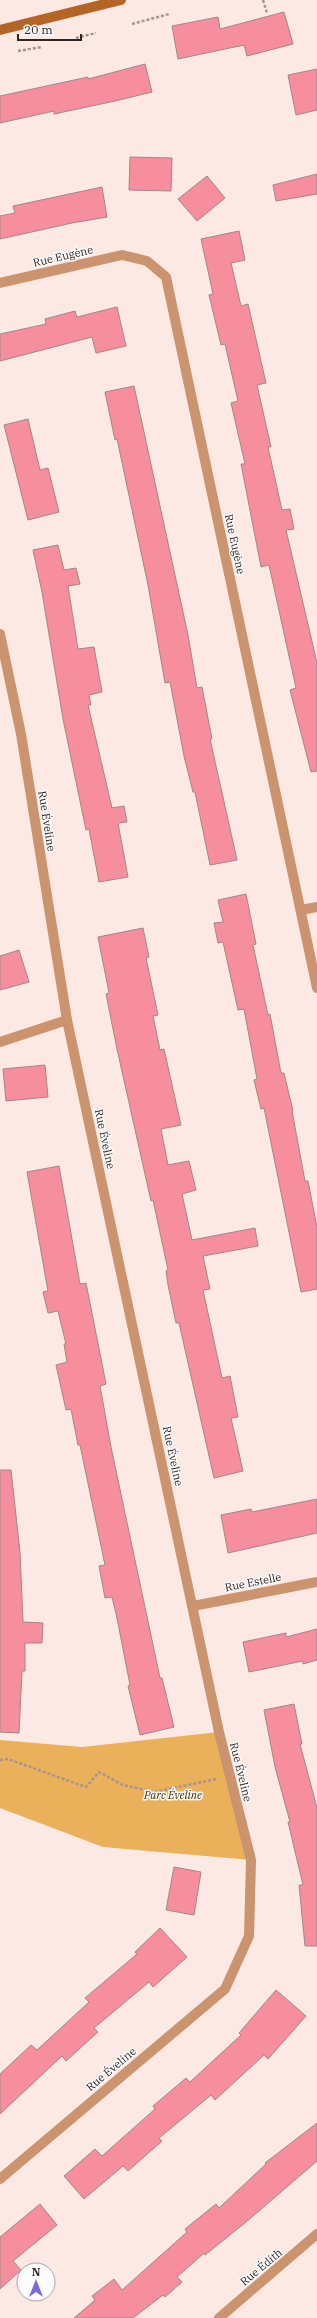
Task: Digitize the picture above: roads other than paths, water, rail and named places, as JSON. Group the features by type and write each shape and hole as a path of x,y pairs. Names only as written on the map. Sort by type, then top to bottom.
{"main road":[{"path":"0,30 121,0"}],"street":[{"name":"Rue Eugène","path":"0,283 122,255 147,261 166,277 317,988"},
{"name":"Rue Éveline","path":"0,634 21,734 67,1020 230,1775 251,1860 249,1936 225,1989 0,2179"},
{"path":"301,910 317,907"},
{"path":"0,1042 67,1020"},
{"name":"Rue Estelle","path":"193,1606 317,1582"},
{"name":"Rue Édith","path":"219,2318 317,2234"}],"park label":[{"name":"Parc Éveline","path":"173,1795"}]}
